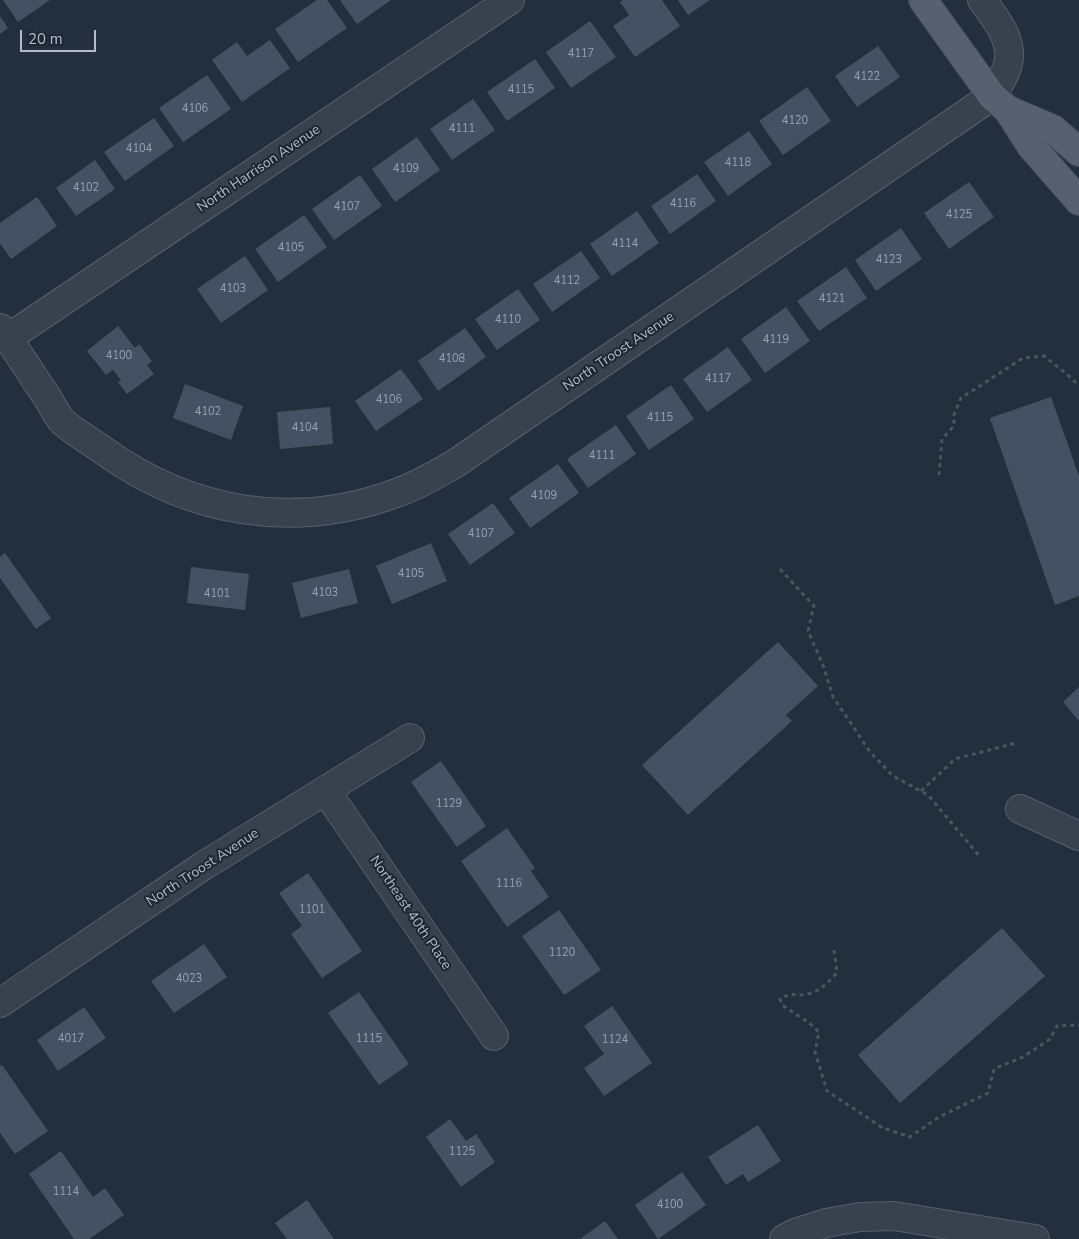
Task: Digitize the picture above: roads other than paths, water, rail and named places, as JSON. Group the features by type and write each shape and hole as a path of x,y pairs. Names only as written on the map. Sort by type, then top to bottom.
{"main road":[{"path":"923,0 1031,146 1079,201"},
{"path":"1000,103 1053,129 1079,152"}],"street":[{"name":"North Harrison Avenue","path":"4,333 510,0"},
{"path":"982,0 1002,28 1009,48 1008,64 1000,103"},
{"name":"North Troost Avenue","path":"4,333 63,422 124,465 151,481 180,494 242,510 306,513 338,509 369,502 399,492 428,479 456,463 1000,103"},
{"name":"North Troost Avenue","path":"0,1003 203,866 410,738"},
{"name":"Northeast 40th Place","path":"326,791 494,1036"},
{"path":"1020,809 1079,836"},
{"path":"784,1239 795,1233 826,1223 860,1217 894,1216 1035,1239"}]}
